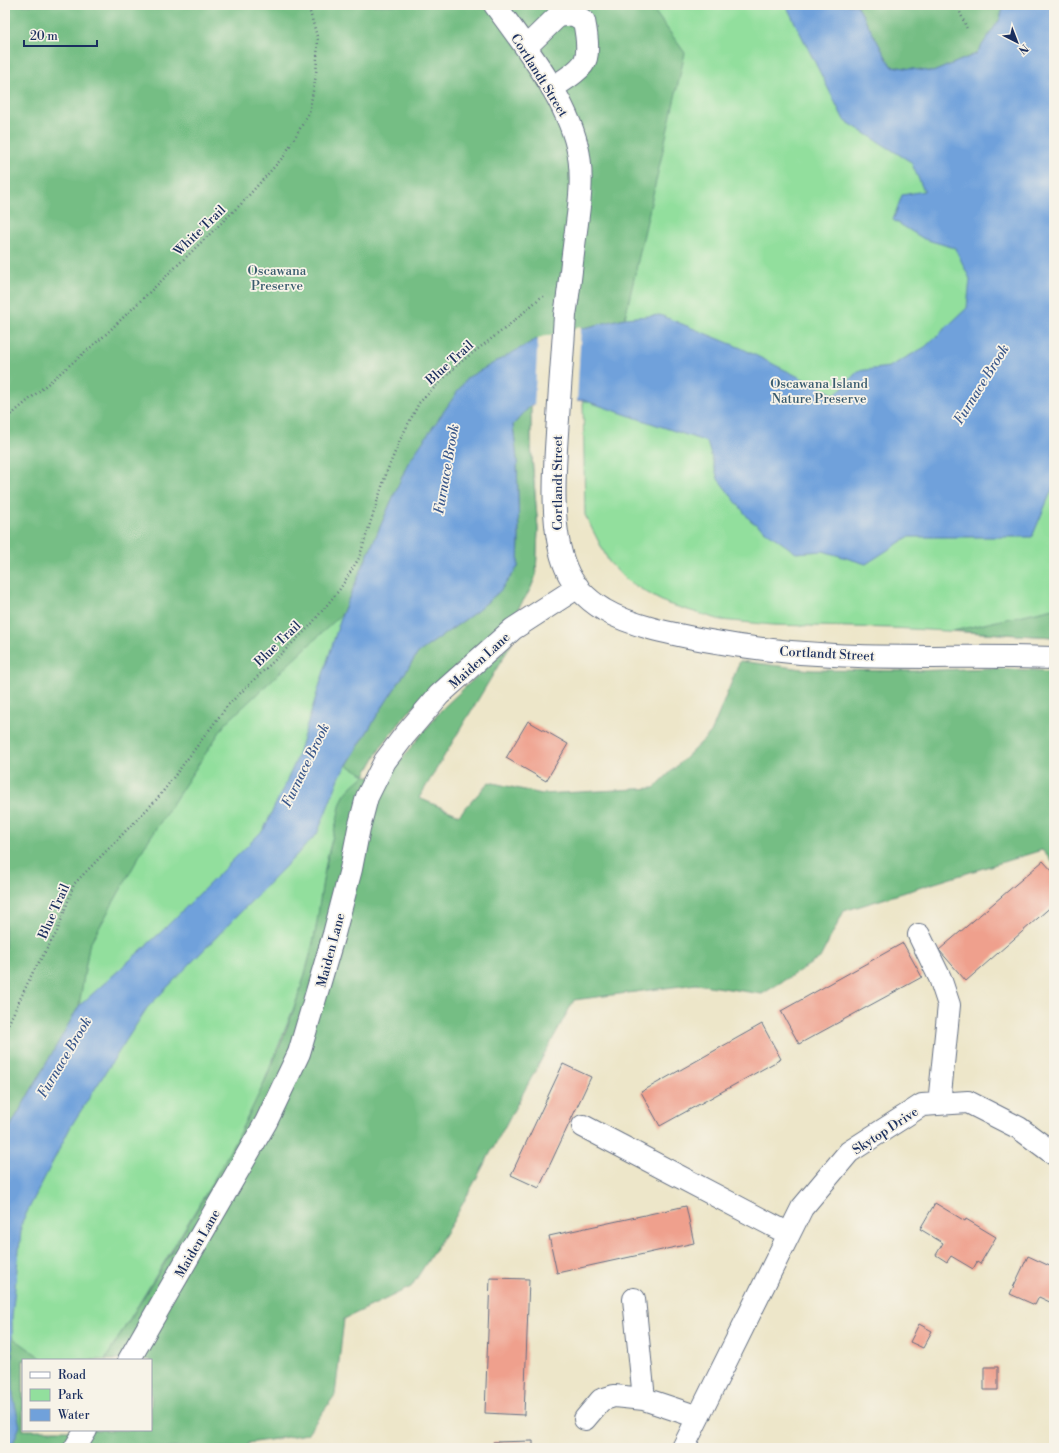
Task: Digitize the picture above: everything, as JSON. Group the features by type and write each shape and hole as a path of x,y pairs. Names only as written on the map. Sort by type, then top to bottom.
{"street":[{"name":"Cortlandt Street","path":"495,5 526,47 552,88 566,114 578,147 580,166 580,207 570,289 565,315 557,437 555,504 558,543 566,568 578,587 590,600 606,611 622,619 680,635 730,645 836,655 1054,658"},
{"path":"526,47 558,16 573,14 584,21 587,36 586,59 575,73 552,88"},
{"name":"Maiden Lane","path":"130,1359 266,1122 299,1053 334,934 351,869 367,797 385,761 439,695 513,629 578,587"},
{"path":"919,935 940,978 948,1005 939,1104"},
{"name":"Skytop Drive","path":"683,1448 802,1208 849,1152 922,1105 968,1102 1019,1128 1054,1154"},
{"path":"583,1126 789,1234"},
{"path":"634,1300 644,1399"},
{"path":"585,1419 601,1400 614,1396 644,1399 698,1417"},
{"path":"75,1448 85,1431"}],"path":[{"name":"White Trail","path":"5,420 104,336 241,204 284,156 309,112 316,75 318,40 308,5"},
{"path":"957,5 967,29"},
{"name":"Blue Trail","path":"5,1031 33,972 57,932 74,884 158,798 228,705 309,627 340,589 360,558 386,471 419,403 458,364 507,327 540,298 570,289"}],"green space":[{"name":"Oscawana Preserve","path":"5,5 531,405 531,446 538,529 536,575 530,590 516,612 426,694 406,715 382,745 365,775 344,796 327,858 318,919 300,992 257,1100 220,1170 106,1359 22,1359 22,1431 5,1448"},
{"name":"Oscawana Preserve","path":"5,5 650,5 685,53 625,318 535,340 408,463 342,614 225,724 146,844 89,946 79,1006 5,1136"},
{"name":"Oscawana Island Nature Preserve","path":"509,5 1054,5 1054,637 892,628 773,625 721,620 668,604 656,598 626,580 609,562 585,515 583,400"},
{"path":"857,5 1004,5 1000,19 976,54 933,72 891,66"},
{"path":"531,405 531,446 538,529 536,575 530,590 516,612 426,694 406,715 382,745 365,775 347,765 418,653 477,611 500,591 518,567 519,536 517,459 513,425"},
{"path":"1054,608 1054,637 953,631"},
{"path":"512,643 419,798 459,815 489,782 542,794 654,788 711,733 740,661 811,670 915,671 990,668 1054,671 1054,864 1042,850 844,911 820,958 762,994 696,984 574,1000 452,1223 411,1287 344,1319 335,1395 307,1434 249,1443 248,1448 5,1448 5,1332 43,1359 22,1359 22,1431 152,1431 152,1359 106,1359 195,1213 250,1112 274,1060 295,1007 311,952 316,931 325,867 341,802 348,790 365,775 383,782 442,709"}],"water":[{"name":"Furnace Brook","path":"788,5 857,5 891,66 933,72 976,54 1000,19 1004,5 1054,5 1054,74 1051,76 1054,83 1054,485 1032,537 908,537 866,564 823,551 796,553 750,520 718,479 707,442 583,400 531,405 513,425 517,459 519,536 518,567 500,591 477,611 418,653 340,776 317,834 147,1008 71,1126 22,1222 12,1317 13,1395 20,1426 11,1448 5,1448 5,1136 79,1006 160,933 264,829 295,763 342,614 408,463 467,378 535,340 625,318 660,315 741,348 835,395 858,371 889,367 925,347 967,308 970,279 955,248 924,239 893,220 902,195 924,191 911,162 844,120 788,9"}],"pier":[{"path":"581,327 577,403 534,407 538,338"}],"building":[{"path":"528,721 568,744 546,781 506,758"},
{"path":"1043,861 1054,873 1054,904 966,981 939,950"},
{"path":"903,943 922,977 799,1044 781,1011"},
{"path":"762,1024 781,1059 660,1126 641,1092"},
{"path":"563,1064 591,1077 539,1188 511,1175"},
{"path":"935,1203 996,1237 980,1264 977,1262 973,1269 951,1256 947,1262 936,1255 943,1243 920,1229"},
{"path":"686,1206 694,1243 557,1273 549,1236"},
{"path":"1028,1256 1054,1268 1054,1304 1039,1297 1035,1305 1010,1294"},
{"path":"490,1278 529,1279 524,1415 485,1413"},
{"path":"919,1324 932,1331 923,1348 910,1342"},
{"path":"984,1367 998,1367 998,1390 984,1390"},
{"path":"533,1441 533,1448 493,1448 493,1442"}]}
